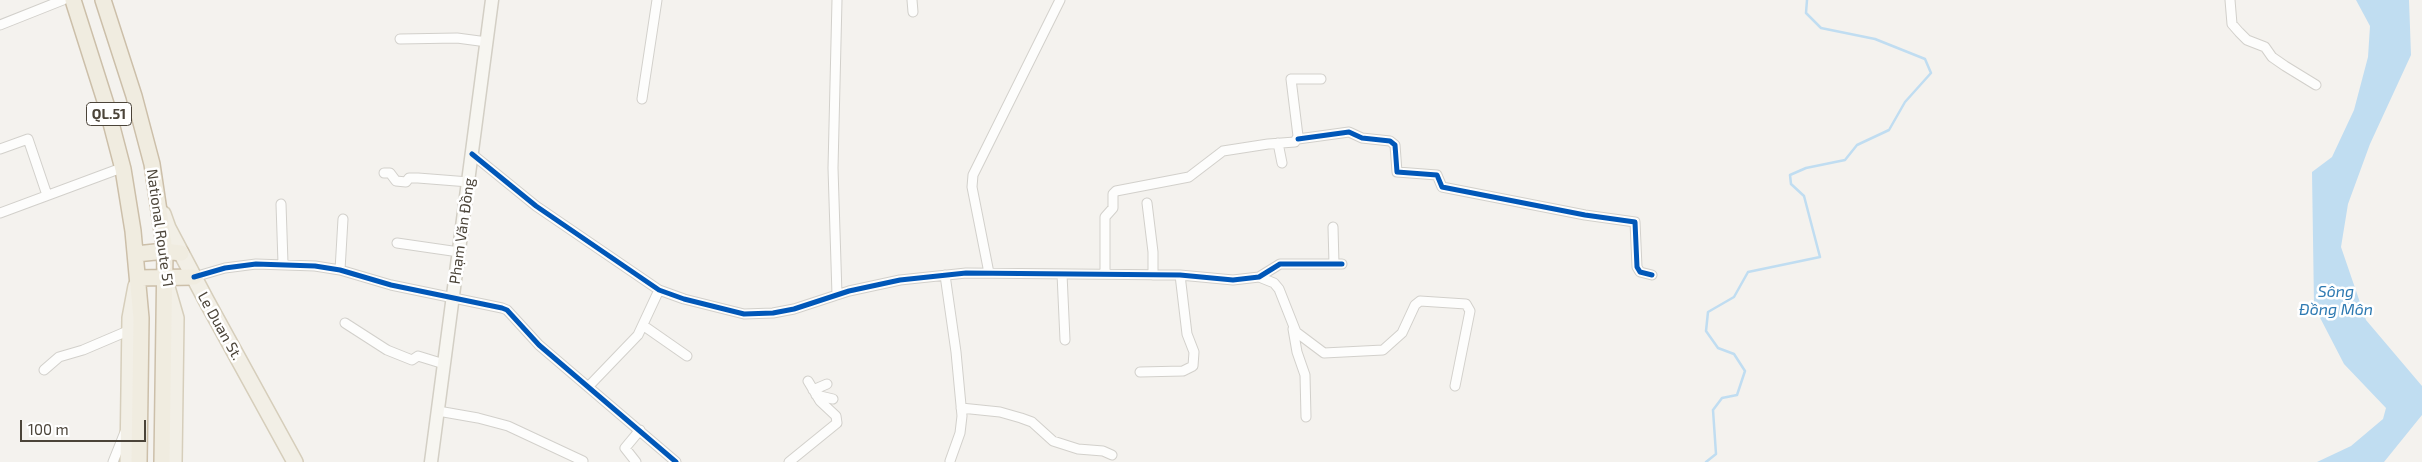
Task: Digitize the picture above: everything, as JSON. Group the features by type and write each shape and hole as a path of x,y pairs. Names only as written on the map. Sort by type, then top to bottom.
{"highway":[{"name":"National Route 51","path":"73,0 106,104 123,170 136,254"},
{"name":"National Route 51","path":"103,0 134,96 155,186 165,251 165,278"},
{"path":"136,254 165,251 181,253"},
{"name":"QL.51","path":"136,254 141,318 139,462"},
{"path":"138,278 194,277"},
{"name":"QL.51","path":"162,462 165,278"}],"main road":[{"name":"Phạm Văn Đồng","path":"431,462 488,42 492,0"},
{"name":"Le Duan St.","path":"155,186 168,228 295,462"},
{"name":"National Route 51","path":"128,462 130,330 138,278"},
{"name":"National Route 51","path":"165,278 176,318 174,462"}],"street":[{"path":"0,25 64,0"},
{"path":"642,99 657,0"},
{"path":"837,0 833,168 837,295"},
{"path":"912,0 913,12"},
{"path":"989,273 972,187 973,174 1060,0"},
{"path":"2230,0 2232,24 2247,40 2265,47 2272,57 2316,85"},
{"path":"400,39 457,38 488,42"},
{"path":"1298,139 1291,79 1321,79"},
{"path":"1105,274 1105,217 1113,208 1113,194 1116,191 1189,177 1223,151 1295,142 1298,139 1349,132 1358,136 1393,142 1397,172 1437,175 1442,187 1585,215 1635,222 1637,267 1640,272 1652,275"},
{"path":"0,149 28,139 47,195"},
{"path":"1278,143 1282,163"},
{"path":"472,154 536,206 659,290 744,314 773,313 794,309 837,295 900,280 945,275 989,273 1180,275 1233,280 1259,277 1280,264 1338,264 1333,227"},
{"path":"0,214 47,195 123,170"},
{"path":"384,173 390,173 396,181 401,182 418,178 469,182"},
{"path":"1147,202 1153,275"},
{"path":"281,204 284,263"},
{"path":"340,270 343,219"},
{"path":"397,243 460,252"},
{"path":"194,277 225,268 284,263 340,270 361,278 507,310 539,345 640,430 664,458 676,462"},
{"path":"1062,274 1065,340"},
{"path":"945,275 956,352 961,408 960,433 950,461"},
{"path":"1140,372 1183,372 1192,366 1194,352 1187,334 1180,275"},
{"path":"1259,277 1274,283 1279,289 1292,327 1297,352 1305,376 1306,417"},
{"path":"588,387 644,326 659,290"},
{"path":"1292,327 1320,352 1375,352 1383,350 1402,333 1415,305 1420,301 1464,303 1468,305 1470,311 1455,386"},
{"path":"345,323 387,350 412,360 418,356 444,364"},
{"path":"644,326 687,356"},
{"path":"44,370 59,357 83,350 130,330"},
{"path":"789,462 837,423 838,419 833,411 814,392 808,381"},
{"path":"814,392 827,384"},
{"path":"814,392 833,399"},
{"path":"961,408 1000,412 1022,418 1032,422 1053,441 1078,449 1097,449 1112,455"},
{"path":"438,411 478,418 508,426 583,462"},
{"path":"113,462 123,434 128,428"},
{"path":"636,462 625,448 640,430"}],"water":[{"name":"Sông Đồng Môn","path":"2356,0 2409,0 2411,55 2370,144 2348,204 2341,247 2366,320 2422,386 2422,415 2384,462 2317,462 2351,446 2383,419 2386,408 2344,364 2314,306 2312,172 2332,157 2354,110 2368,57 2370,26"}],"waterway":[{"path":"1706,462 1716,454 1713,410 1722,398 1737,395 1745,371 1734,354 1718,348 1706,331 1708,312 1734,297 1748,272 1820,257 1804,196 1791,184 1790,175 1806,168 1845,160 1857,145 1889,130 1905,102 1931,73 1925,59 1875,39 1821,28 1806,13 1807,0"}],"cycle path":[{"path":"1298,139 1349,132 1362,138 1390,141 1395,145 1397,172 1437,175 1442,187 1585,215 1635,222 1637,267 1640,272 1652,275"},
{"path":"472,154 536,206 659,290 684,299 744,314 773,313 794,309 849,291 900,280 966,273 1180,275 1233,280 1259,277 1280,264 1342,264"},
{"path":"194,277 225,268 256,264 315,266 340,270 391,285 502,308 507,310 539,345 676,462"}]}
